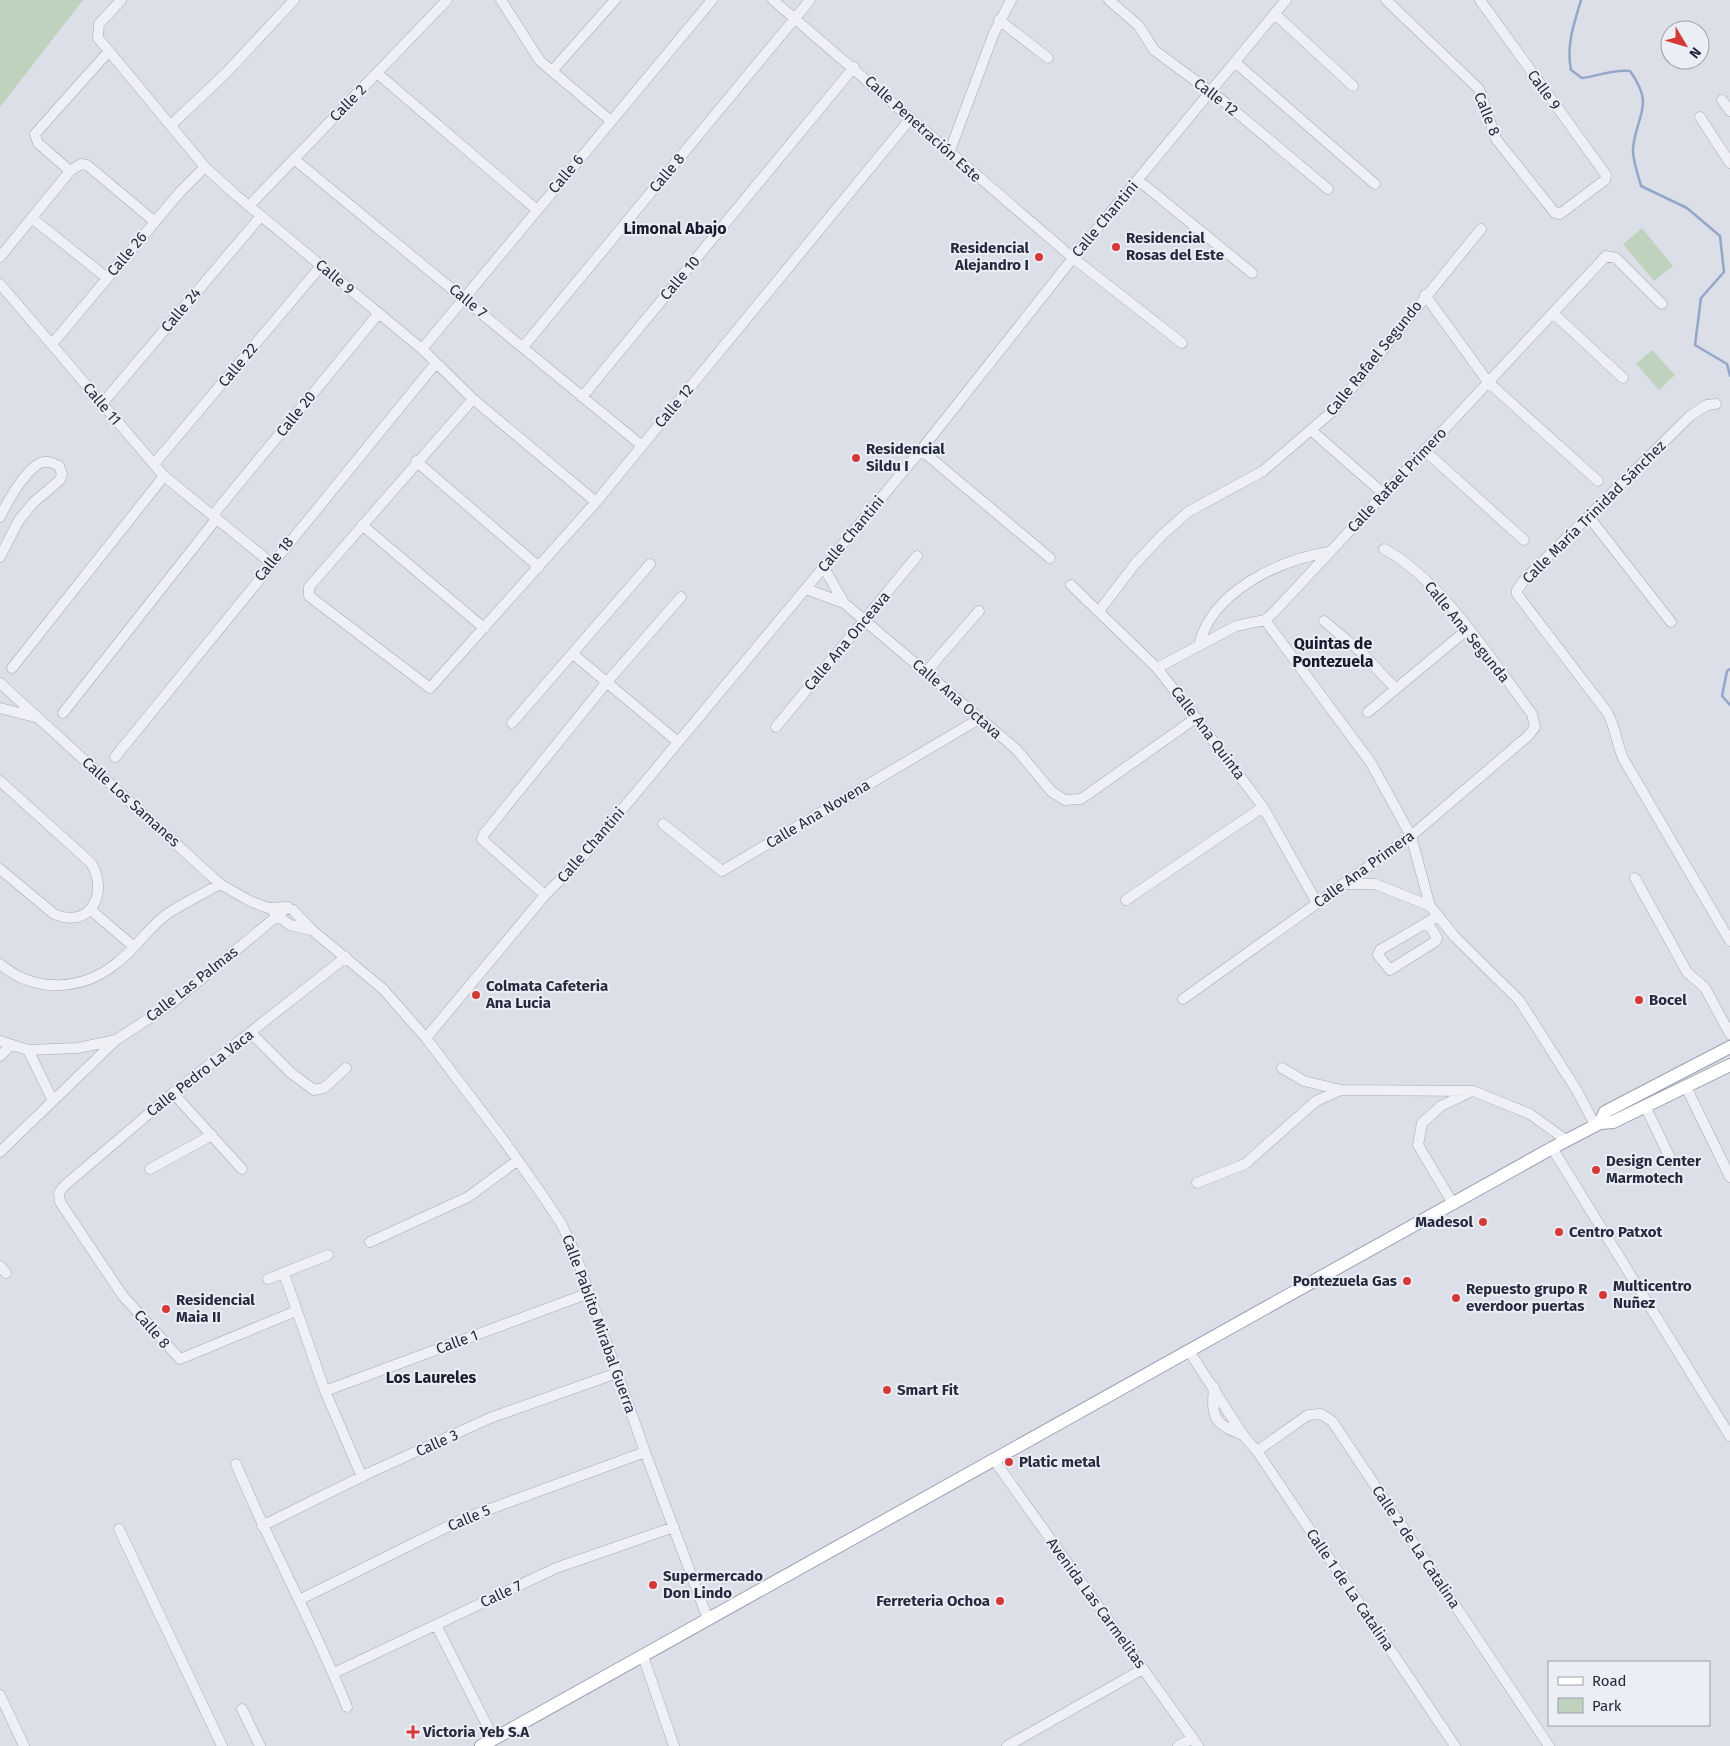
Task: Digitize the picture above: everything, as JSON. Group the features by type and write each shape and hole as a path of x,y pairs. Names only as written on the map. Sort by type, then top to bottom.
{"main road":[{"path":"1597,1124 1605,1112 1730,1047"},
{"path":"481,1746 1190,1351 1452,1202 1597,1124 1613,1122 1730,1065"}],"street":[{"name":"Calle 9","path":"121,0 103,19 97,30 98,38 172,124 205,167 261,216 422,349 473,399 596,502"},
{"path":"172,124 226,73 294,0"},
{"name":"Calle 2","path":"250,206 447,0"},
{"path":"501,0 532,51 552,71 611,121"},
{"path":"552,71 615,0"},
{"name":"Calle 6","path":"422,349 712,0"},
{"name":"Calle Penetración Este","path":"774,0 949,153 1073,258 1182,343"},
{"name":"Calle 8","path":"523,347 810,0"},
{"path":"949,153 999,20 1011,0"},
{"name":"Calle 12","path":"1109,0 1139,26 1154,50 1211,93 1328,189"},
{"name":"Calle Chantini","path":"426,1038 545,895 581,859 824,568 921,450 1073,258 1286,0"},
{"name":"Calle 8","path":"1386,0 1479,89 1496,139 1555,212 1560,214 1606,180"},
{"name":"Calle 9","path":"1480,0 1606,175 1606,180"},
{"path":"1275,14 1353,86"},
{"path":"999,20 1048,58"},
{"path":"70,171 38,143 35,137 36,130 109,52"},
{"path":"1236,62 1374,184"},
{"name":"Calle 10","path":"582,397 854,68"},
{"path":"377,74 537,210"},
{"path":"1722,100 1730,111"},
{"path":"1700,117 1730,163"},
{"name":"Calle 12","path":"362,525 309,587 309,596 430,688 596,502 911,118"},
{"name":"Calle 7","path":"294,159 464,297 641,445"},
{"path":"0,257 33,219 70,171 80,164 87,165 154,221"},
{"name":"Calle 26","path":"52,344 154,221 205,167"},
{"path":"1138,180 1252,273"},
{"name":"Calle 24","path":"101,405 261,216"},
{"path":"33,219 107,278"},
{"name":"Calle Rafael Segundo","path":"1099,611 1135,564 1162,535 1188,512 1263,471 1312,431 1354,387 1425,295 1481,229"},
{"name":"Calle Rafael Primero","path":"1265,620 1606,256 1616,258 1662,304"},
{"name":"Calle 22","path":"154,464 321,266"},
{"name":"Calle 11","path":"0,284 101,405 164,476 271,563"},
{"path":"1425,295 1488,382 1598,481"},
{"name":"Calle 20","path":"63,712 215,517 379,313"},
{"path":"1552,313 1623,378"},
{"name":"Calle 18","path":"115,757 271,563 436,363"},
{"path":"473,399 362,525 484,628"},
{"name":"Calle María Trinidad Sánchez","path":"1716,404 1707,405 1690,416 1524,579 1517,590 1517,594 1613,721 1619,749 1624,760 1730,941"},
{"path":"1312,431 1384,494"},
{"path":"921,450 1050,558"},
{"path":"1424,450 1524,540"},
{"path":"0,517 12,494 41,463 50,461 59,466 62,474 60,480 34,502 19,520 0,557"},
{"path":"416,462 539,566"},
{"path":"12,668 164,476"},
{"path":"1589,516 1671,622"},
{"name":"Calle Ana Segunda","path":"1384,549 1397,556 1426,581 1468,629 1532,714 1535,727"},
{"path":"1199,645 1202,631 1210,619 1227,598 1240,587 1313,555 1329,552"},
{"name":"Calle Ana Onceava","path":"776,727 917,556"},
{"path":"512,723 650,564"},
{"name":"Calle Ana Octava","path":"824,568 844,603 1016,749 1052,792 1064,800 1081,799 1196,718"},
{"name":"Calle Ana Quinta","path":"1071,585 1157,668 1196,718 1263,806 1316,903"},
{"name":"Calle Ana Octava","path":"806,589 844,603"},
{"path":"545,895 482,839 484,834 607,682 681,597"},
{"path":"926,672 979,611"},
{"path":"1157,668 1236,626 1265,620 1371,763 1411,836 1430,906 1519,1000 1597,1124"},
{"path":"1324,621 1362,653 1395,688"},
{"path":"1368,712 1468,629"},
{"path":"573,654 678,742"},
{"name":"Calle Los Samanes","path":"1,685 220,884 250,901 271,908 288,907"},
{"path":"0,708 38,718"},
{"name":"Calle Ana Novena","path":"663,824 722,871 979,719"},
{"name":"Calle Ana Primera","path":"1182,999 1411,836 1528,736 1535,727"},
{"path":"0,781 91,863 98,878 98,896 91,910 82,916 63,918 54,914 0,869"},
{"path":"1126,900 1263,806"},
{"path":"1635,878 1687,972 1706,988 1730,1034"},
{"path":"0,964 23,980 62,986 82,984 118,962 166,914 220,884"},
{"path":"1343,884 1375,884 1430,906"},
{"path":"288,907 301,916 312,930"},
{"name":"Calle Las Palmas","path":"0,1041 10,1046 28,1050 78,1048 116,1040 171,1004 288,907"},
{"path":"271,908 277,917 290,925 312,930"},
{"path":"91,910 134,948"},
{"path":"1428,922 1437,938 1436,941 1390,970 1387,969 1378,955 1380,950 1438,916"},
{"name":"Calle Pablito Mirabal Guerra","path":"312,930 383,989 426,1038 518,1160 562,1225 589,1293 645,1452 708,1619"},
{"name":"Calle Pedro La Vaca","path":"59,1193 63,1187 173,1093 346,957"},
{"path":"251,1033 290,1073 314,1090 324,1088 346,1068"},
{"path":"0,1152 116,1040"},
{"path":"0,1056 10,1046"},
{"path":"28,1050 53,1101"},
{"path":"1282,1068 1304,1081 1342,1090 1473,1091 1530,1114 1566,1140"},
{"path":"1686,1087 1730,1177"},
{"path":"1198,1183 1245,1164 1316,1102 1342,1090"},
{"path":"1452,1202 1418,1145 1422,1123 1441,1106 1473,1091"},
{"path":"173,1093 242,1169"},
{"path":"1645,1106 1672,1162"},
{"path":"150,1168 212,1135"},
{"path":"1552,1148 1730,1436"},
{"path":"370,1242 468,1197 518,1160"},
{"name":"Calle 8","path":"59,1193 60,1202 123,1296 180,1359 296,1311"},
{"path":"268,1279 328,1255"},
{"path":"284,1274 324,1391 362,1477"},
{"name":"Calle 1","path":"324,1391 589,1293"},
{"name":"Calle 1 de La Catalina","path":"1190,1351 1244,1435 1257,1451 1455,1746"},
{"name":"Calle 3","path":"262,1526 490,1418 617,1373"},
{"path":"1214,1387 1212,1406 1218,1422 1224,1428 1244,1435"},
{"name":"Calle 2 de La Catalina","path":"1257,1451 1308,1415 1321,1414 1332,1421 1549,1746"},
{"name":"Calle 5","path":"299,1600 463,1519 645,1452"},
{"name":"Avenida Las Carmelitas","path":"994,1460 1195,1743"},
{"path":"236,1464 262,1526 334,1672 347,1707"},
{"name":"Calle 7","path":"334,1672 556,1568 674,1527"},
{"path":"119,1529 222,1746"},
{"path":"436,1625 494,1739"},
{"path":"643,1656 674,1746"},
{"path":"1007,1746 1143,1669"},
{"path":"0,1695 24,1746"},
{"path":"242,1709 260,1746"},
{"path":"1178,1746 1195,1743"}],"green space":[{"path":"0,0 83,0 0,107"},
{"path":"1642,228 1673,266 1654,281 1623,244"},
{"path":"1652,350 1675,375 1659,390 1636,364"}],"waterway":[{"path":"1581,0 1570,43 1571,70 1582,78 1612,72 1630,71 1642,93 1643,102 1633,148 1634,162 1641,186 1687,208 1720,236 1724,272 1701,298 1695,345 1727,364 1730,376"},
{"path":"1730,669 1727,671 1722,696 1730,705"}],"place":[{"name":"Residencial Rosas del Este","path":"1116,247"},
{"name":"Residencial Alejandro I","path":"1039,257"},
{"name":"Residencial Sildu I","path":"856,458"},
{"name":"Colmata Cafeteria Ana Lucia","path":"476,995"},
{"name":"Bocel","path":"1639,1000"},
{"name":"Design Center Marmotech","path":"1596,1170"},
{"name":"Madesol","path":"1483,1222"},
{"name":"Centro Patxot","path":"1559,1232"},
{"name":"Pontezuela Gas","path":"1407,1281"},
{"name":"Multicentro Nuñez","path":"1603,1295"},
{"name":"Repuesto grupo R everdoor puertas","path":"1456,1298"},
{"name":"Residencial Maia II","path":"166,1309"},
{"name":"Smart Fit","path":"887,1390"},
{"name":"Platic metal","path":"1009,1462"},
{"name":"Supermercado Don Lindo","path":"653,1585"},
{"name":"Ferreteria Ochoa","path":"1000,1601"},
{"name":"Victoria Yeb S.A","path":"413,1732"}],"district":[{"name":"Limonal Abajo","path":"675,228"},
{"name":"Quintas de Pontezuela","path":"1333,652"},
{"name":"Los Laureles","path":"431,1377"}]}
